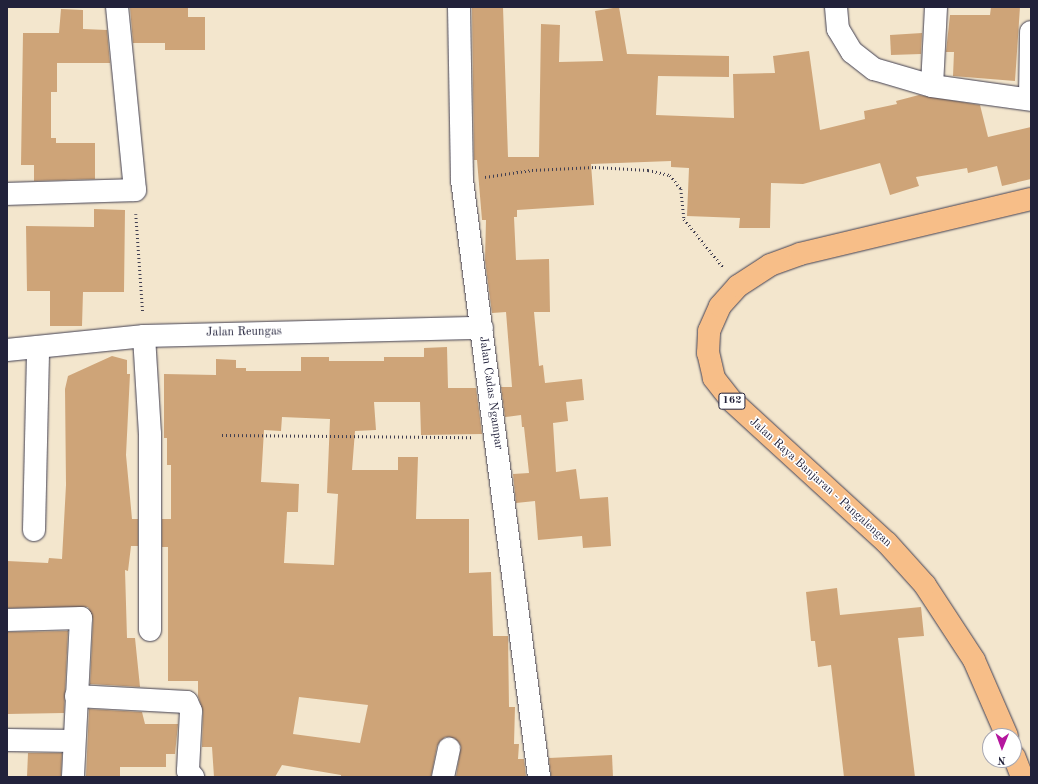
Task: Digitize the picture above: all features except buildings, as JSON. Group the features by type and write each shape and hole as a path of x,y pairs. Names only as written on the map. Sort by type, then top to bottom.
{"main road":[{"name":"Jalan Raya Banjaran - Pangalengan","path":"1004,728 974,660 925,585 887,543 731,400 714,378 708,353 709,330 720,306 738,286 770,265 800,254 1031,200"}],"street":[{"path":"7,194 135,190 117,7"},
{"name":"Jalan Cadas Ngampar","path":"459,7 462,180 539,777"},
{"path":"836,7 838,29 852,52 865,64 885,73 932,86 1030,99 1031,32"},
{"path":"932,86 936,7"},
{"name":"Jalan Reungas","path":"7,350 144,336 482,328"},
{"path":"144,336 150,434 150,630"},
{"path":"34,530 38,347"},
{"path":"7,620 81,618 73,777"},
{"path":"76,696 187,702 191,711 188,772 193,777"},
{"path":"7,740 74,741"},
{"path":"443,777 449,748"}],"path":[{"path":"462,180 532,170 595,167 648,170 670,175 681,189 684,218 738,286"},
{"path":"135,190 144,336"},
{"path":"222,435 496,438"}]}
